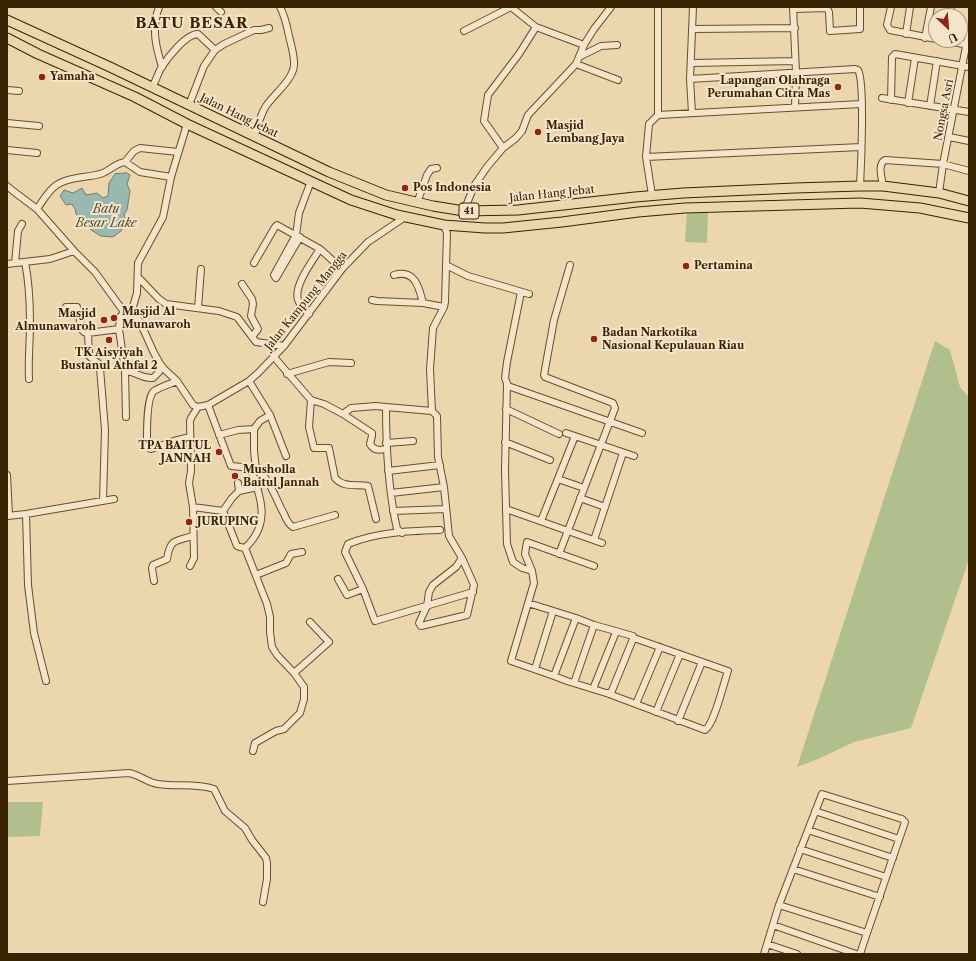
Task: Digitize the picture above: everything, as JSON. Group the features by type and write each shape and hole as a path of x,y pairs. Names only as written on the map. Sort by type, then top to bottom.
{"highway":[{"name":"Jalan Hang Jebat","path":"7,20 110,67 254,137 356,184 386,195 417,203 464,211 518,210 652,195 860,186 883,186 939,193 969,201"},
{"path":"7,38 44,57 141,100 187,124 351,200 405,217 444,225 484,228 562,222 638,212 684,208 864,203 920,208 969,218"},
{"path":"102,83 110,67"},
{"path":"518,210 520,226"}],"street":[{"path":"159,7 154,32 156,48 162,68"},
{"path":"216,7 221,12"},
{"path":"254,137 265,107 285,84 294,69 294,60 285,19 280,7"},
{"path":"464,31 511,7 536,27 584,45"},
{"path":"464,211 474,186 487,167 503,148 516,138 522,131 530,114 552,91 577,60 594,28 611,7"},
{"path":"658,7 658,115"},
{"path":"692,113 690,79 692,63 693,7"},
{"path":"795,107 796,72 794,8 828,8 830,31 860,30 860,7"},
{"path":"890,7 889,29 928,38"},
{"path":"906,34 910,7"},
{"path":"925,38 931,7"},
{"path":"503,148 484,122 487,98 519,54 536,27"},
{"path":"189,105 204,66 215,50 224,44 254,30 269,28"},
{"path":"693,29 794,28"},
{"name":"Nongsa Asri","path":"968,45 969,31"},
{"path":"152,88 162,68 185,39 198,34 215,50"},
{"path":"577,60 601,46 617,45"},
{"name":"Nongsa Asri","path":"939,193 943,164 954,110 966,66 968,48"},
{"path":"891,100 892,57 895,54 966,66"},
{"path":"908,103 915,58"},
{"path":"577,60 618,80"},
{"path":"692,63 795,61"},
{"path":"930,106 937,61"},
{"path":"690,79 796,72 858,70 860,76 861,104 860,186"},
{"path":"7,90 19,91"},
{"path":"882,98 969,112"},
{"path":"652,195 646,157 649,124 658,115 861,104"},
{"path":"7,123 39,126"},
{"path":"132,310 137,293 138,263 163,217 170,177 187,124"},
{"path":"949,137 969,141"},
{"path":"646,157 861,147"},
{"path":"37,209 57,185 75,178 102,173 115,165 125,162 134,150 140,148 178,152"},
{"path":"7,150 37,153"},
{"path":"883,186 880,167 883,161 943,164 969,171"},
{"path":"125,162 140,172 170,177"},
{"path":"417,203 427,175 431,169 437,168"},
{"path":"298,236 274,275 276,278 298,236 297,221 311,181"},
{"path":"7,186 37,209 74,251 95,272 124,312"},
{"name":"Jalan Kampung Mangga","path":"198,407 208,405 248,381 258,373 284,346 342,269 368,242 405,217"},
{"path":"284,228 297,221"},
{"path":"15,263 18,231 22,224"},
{"path":"254,262 275,226 278,225 320,249 342,269"},
{"path":"444,225 447,233 444,307 433,328 430,369 432,411 438,419 437,448 444,487 449,536 462,558 474,586 466,615 421,626 419,623 427,606 429,592 433,585 456,568 462,558"},
{"path":"309,314 299,303 297,297 300,282 320,249"},
{"path":"7,264 50,260 74,251"},
{"path":"25,262 30,323 28,359 29,379"},
{"path":"446,265 468,276 529,294"},
{"path":"559,554 611,422 615,408 613,403 545,378 544,375 554,320 570,265"},
{"path":"198,308 201,269"},
{"path":"394,275 400,273 414,279 420,288 423,303"},
{"path":"138,277 164,303 219,311 237,317 252,337 258,342 284,346"},
{"path":"242,284 252,299 253,304 251,316 258,329 252,337"},
{"path":"521,292 505,378 507,384 505,442 507,544 513,562 522,568 532,571"},
{"path":"372,300 423,303 444,307"},
{"path":"66,307 77,307 82,330 84,332 88,333 119,329"},
{"path":"126,416 125,371 119,329 120,317 124,312 132,310"},
{"path":"132,310 140,322 159,362 177,381 193,405 198,407 191,418 190,437 191,471 189,483 193,507 194,536 194,560 190,566"},
{"path":"88,333 89,356 98,363 100,368 105,430 103,501"},
{"path":"274,357 287,374 311,400 324,404 343,414 372,433 370,444 372,448 377,450 386,446 413,441"},
{"path":"125,371 134,372 143,377 153,378 156,377 159,372 159,362"},
{"path":"287,374 329,362 351,363"},
{"path":"177,381 155,391 152,394 149,405 146,446 151,449 190,437"},
{"path":"248,381 270,415 286,456"},
{"path":"507,384 508,386 642,433"},
{"path":"311,400 309,427 314,448 329,448 335,478 337,480 350,486 368,486 376,520"},
{"path":"208,405 231,466 254,470 268,480 290,525 293,527 335,515"},
{"path":"343,414 351,408 376,406 432,411"},
{"path":"386,408 386,446 390,493 397,529 402,533"},
{"path":"506,409 559,434"},
{"path":"245,548 254,539 262,516 262,505 254,470 254,429 260,422 270,415"},
{"path":"219,435 238,430 254,429"},
{"path":"566,433 634,456"},
{"path":"541,521 575,436"},
{"path":"505,442 550,460"},
{"path":"594,540 623,453"},
{"path":"388,470 440,465"},
{"path":"7,475 8,516 114,499"},
{"path":"558,480 584,488"},
{"path":"238,482 239,491"},
{"path":"223,511 239,491 258,487"},
{"path":"390,493 444,487"},
{"path":"580,498 605,507"},
{"path":"193,507 223,511"},
{"path":"393,511 446,509"},
{"path":"506,509 602,543"},
{"path":"223,511 237,546 245,548"},
{"path":"26,514 28,585 34,633 46,681"},
{"path":"440,530 379,534 359,539 348,544 344,552 363,589 376,621 473,592"},
{"path":"154,581 153,565 167,560 170,545 177,541 194,536"},
{"path":"528,604 632,636 728,671 714,715 708,728 705,730 678,721 609,694 511,661 534,583 532,571 525,554 526,542 594,566"},
{"path":"245,548 270,614 272,647 304,687 304,699 300,713 284,729 276,731 255,743 252,751"},
{"path":"256,575 286,563 291,554 302,552"},
{"path":"338,579 347,595 363,589"},
{"path":"535,669 553,611"},
{"path":"554,676 576,618"},
{"path":"294,673 329,642 310,622"},
{"path":"574,683 594,625"},
{"path":"592,689 616,632"},
{"path":"609,694 612,692 634,638"},
{"path":"636,704 660,647"},
{"path":"656,712 680,654"},
{"path":"678,721 702,662"},
{"path":"7,781 129,773 158,784 204,786 214,789 224,811 245,828 266,858 268,863 267,879 263,902"},
{"path":"764,954 779,905 800,849 821,795 825,794 902,819 905,822 860,954"},
{"path":"815,811 899,839"},
{"path":"808,830 893,858"},
{"path":"800,849 886,877"},
{"path":"793,869 880,897"},
{"path":"779,905 867,934"},
{"path":"773,926 856,954"},
{"path":"767,944 797,954"}],"green space":[{"path":"687,211 708,212 707,243 685,242"},
{"path":"935,341 950,350 960,387 969,397 969,559 911,728 854,742 797,767"},
{"path":"7,802 43,802 40,836 7,837"}],"water":[{"name":"Batu Besar Lake","path":"127,173 130,175 127,184 130,191 127,210 124,214 126,220 121,231 113,237 101,236 91,230 88,225 81,221 72,204 66,205 60,196 64,190 73,193 82,188 86,195 97,193 103,198 108,196 109,183 115,174"}],"place":[{"name":"Yamaha","path":"42,77"},
{"name":"Lapangan Olahraga Perumahan Citra Mas","path":"838,87"},
{"name":"Masjid Lembang Jaya","path":"538,132"},
{"name":"Pos Indonesia","path":"405,188"},
{"name":"Pertamina","path":"686,266"},
{"name":"Masjid Al Munawaroh","path":"114,318"},
{"name":"Masjid Almunawaroh","path":"104,320"},
{"name":"Badan Narkotika Nasional Kepulauan Riau","path":"594,339"},
{"name":"TK Aisyiyah Bustanul Athfal 2","path":"109,340"},
{"name":"TPA BAITUL JANNAH","path":"219,452"},
{"name":"Musholla Baitul Jannah","path":"235,476"},
{"name":"JURUPING","path":"189,522"}],"district":[{"name":"BATU BESAR","path":"192,24"}]}
